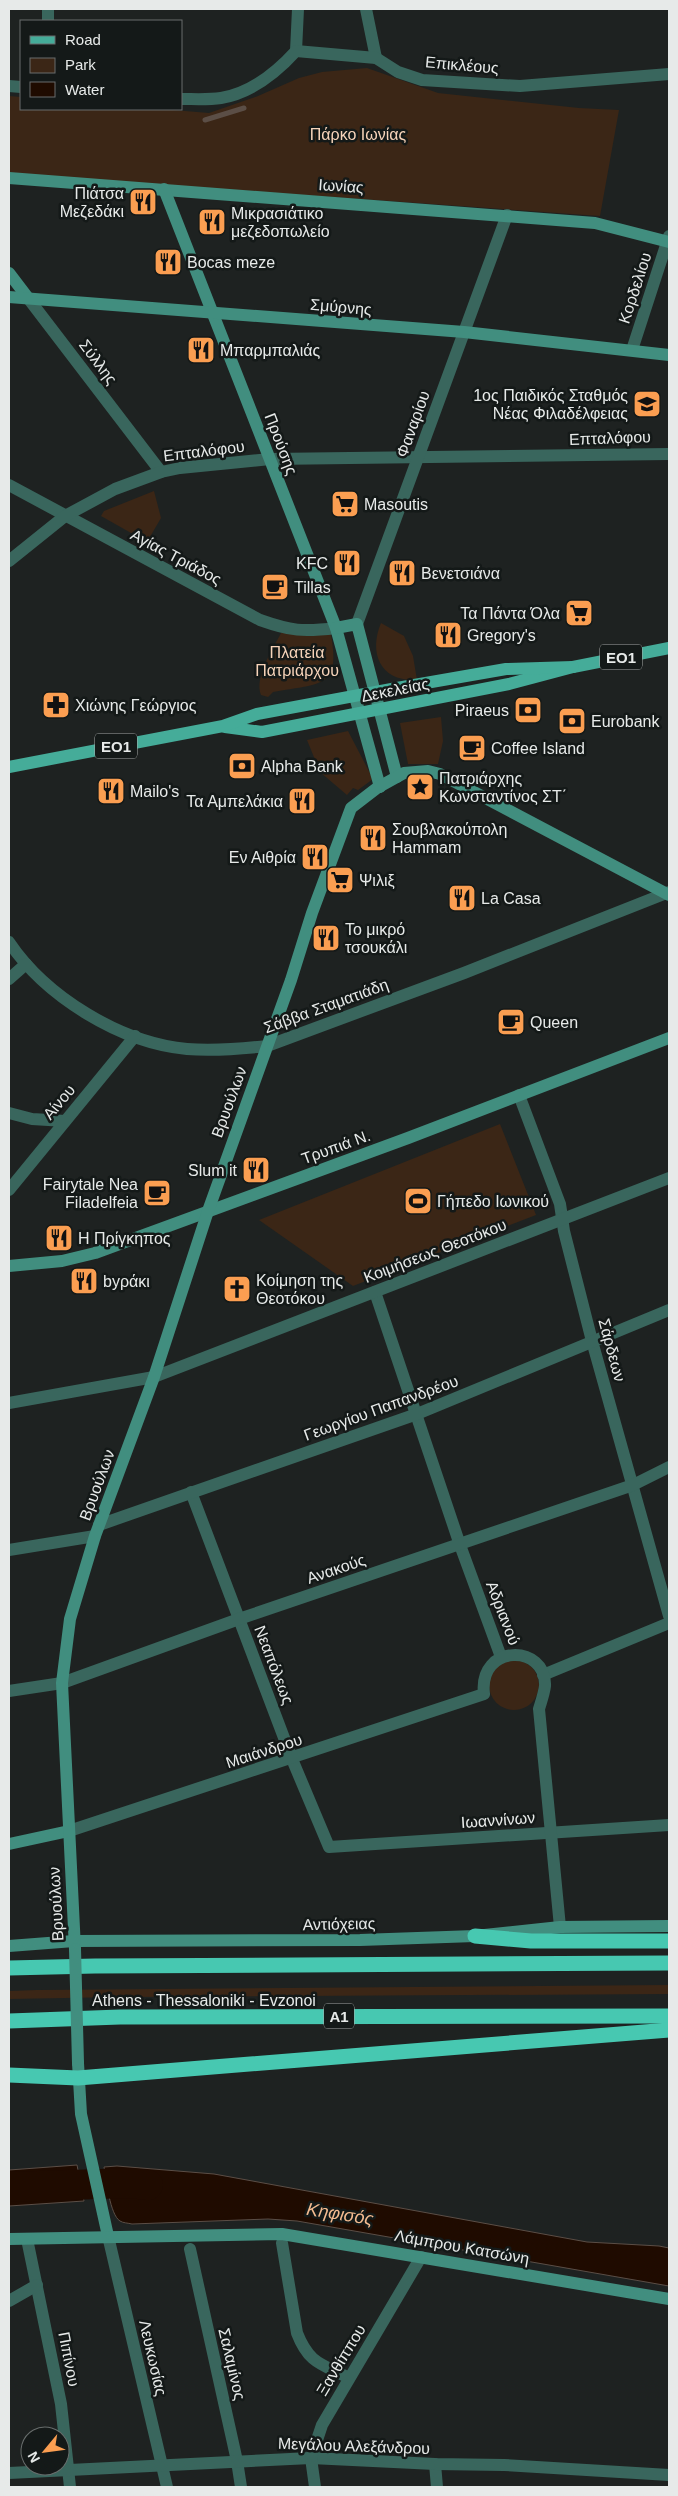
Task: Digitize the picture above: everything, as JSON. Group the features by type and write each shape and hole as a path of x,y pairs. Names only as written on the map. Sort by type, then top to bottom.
{"highway":[{"path":"475,1936 531,1941 669,1941"},
{"path":"9,1968 669,1963"},
{"name":"Athens - Thessaloniki - Evzonoi","path":"9,2021 120,2016 669,2016"},
{"path":"9,2075 669,2030"}],"main road":[{"name":"Δεκελείας","path":"223,726 262,732 509,684 573,667 669,648"},
{"name":"Δεκελείας","path":"9,767 223,726 258,714 375,692 506,669 573,667"}],"street":[{"path":"182,99 221,98 250,88 279,69 296,51 298,9"},
{"path":"366,9 376,58"},
{"name":"Επικλέους","path":"296,51 376,58 398,72 422,80 520,86 669,74"},
{"name":"Ιωνίας","path":"9,178 595,223 669,240"},
{"name":"Προύσης","path":"164,189 336,628 360,714"},
{"name":"Φαναρίου","path":"357,624 507,215"},
{"name":"Κορδελίου","path":"632,350 669,240"},
{"name":"Σύλλης","path":"9,273 161,472"},
{"name":"Σμύρνης","path":"9,297 464,332 669,354"},
{"name":"Επταλόφου","path":"9,561 65,516 115,489 161,472 209,464 270,459 418,459 634,453 669,454"},
{"name":"Αγίας Τριάδος","path":"9,485 260,620 288,630 302,632 336,628"},
{"path":"336,628 357,624 398,777"},
{"path":"360,714 379,788"},
{"name":"Βρυούλων","path":"106,2230 86,2145 78,2070 62,1682 70,1619 97,1530 154,1377 208,1211 344,823 351,808 398,777 411,771 440,774 668,894"},
{"name":"Σάββα Σταματιάδη","path":"9,942 26,964 72,1004 99,1020 135,1036 186,1049 235,1050 267,1046 464,973 668,894"},
{"path":"9,979 26,964"},
{"name":"Αίνου","path":"9,1190 135,1036"},
{"name":"Τρυπιά Ν.","path":"9,1266 77,1258 208,1211 669,1038"},
{"name":"Σάρδεων","path":"519,1095 560,1204 592,1342 669,1616"},
{"path":"9,1113 32,1119 65,1121"},
{"name":"Κοιμήσεως Θεοτόκου","path":"9,1403 154,1377 669,1178"},
{"name":"Αδριανού","path":"375,1292 460,1545 501,1657 513,1654 522,1656 538,1666 544,1675"},
{"name":"Γεωργίου Παπανδρέου","path":"9,1550 97,1530 191,1492 417,1414 669,1310"},
{"name":"Ανακούς","path":"9,1691 62,1682 239,1619 633,1485 669,1467"},
{"name":"Νεαπόλεως","path":"191,1492 292,1760 329,1848"},
{"path":"560,1928 538,1709 545,1686 544,1675 669,1624"},
{"name":"Μαιάνδρου","path":"9,1844 69,1831 292,1760 484,1694 484,1676 489,1667 501,1657"},
{"name":"Ιωαννίνων","path":"329,1848 669,1825"},
{"name":"Αντιόχειας","path":"9,1946 360,1940 475,1936 560,1928 669,1926"},
{"name":"Λάμπρου Κατσώνη","path":"9,2239 27,2239 106,2230 282,2234 669,2299"},
{"name":"Λευκωσίας","path":"106,2230 166,2487"},
{"name":"Πιπίνου","path":"27,2239 61,2404 64,2426"},
{"path":"282,2242 297,2333 302,2346 312,2358 350,2378"},
{"name":"Σαλαμίνος","path":"190,2249 238,2461 241,2487"},
{"name":"Ξανθίππου","path":"315,2487 311,2458 322,2425 421,2257"},
{"path":"9,2301 37,2286"},
{"name":"Μεγάλου Αλεξάνδρου","path":"70,2470 311,2458 435,2464 504,2465 669,2475"},
{"path":"435,2464 437,2487"}],"green space":[{"name":"Πάρκο Ιωνίας","path":"367,68 438,93 579,108 619,110 600,216 9,174 9,96 20,97 20,110 173,110 209,113 258,96 299,78 322,72"},
{"path":"154,491 161,518 147,542 101,516 104,511"},
{"path":"381,623 404,636 413,656 417,680 394,676 386,671 381,664 377,655 376,645"},
{"name":"Πλατεία Πατριάρχου","path":"330,630 333,663 330,673 324,680 304,687 273,692 268,697 261,695 260,680 262,672 281,633"},
{"path":"441,717 443,741 438,764 408,764 400,723"},
{"path":"348,731 373,779 358,790 353,788 347,795 320,772 307,740"},
{"name":"Γήπεδο Ιωνικού","path":"500,1124 536,1215 353,1286 259,1220"},
{"path":"509,1660 519,1660 532,1667 539,1680 539,1690 532,1703 519,1710 509,1710 500,1706 493,1699 489,1690 489,1680 493,1671 500,1664"},
{"path":"669,1985 669,1994 9,1999 9,1991 37,1990"}],"water":[{"path":"77,2165 84,2201 9,2206 9,2170"},
{"path":"117,2166 214,2174 587,2242 669,2248 669,2286 297,2221 268,2219 124,2223 120,2221 114,2212 104,2167"}],"waterway":[{"path":"205,120 244,108"},
{"name":"Κηφισός","path":"9,2187 129,2183 148,2185"}],"place":[{"name":"Πιάτσα Μεζεδάκι","path":"143,202"},
{"name":"Μικρασιάτικο μεζεδοπωλείο","path":"212,222"},
{"name":"Bocas meze","path":"168,262"},
{"name":"Μπαρμπαλιάς","path":"201,350"},
{"name":"1ος Παιδικός Σταθμός Νέας Φιλαδέλφειας","path":"647,404"},
{"name":"Masoutis","path":"345,504"},
{"name":"KFC","path":"347,563"},
{"name":"Βενετσιάνα","path":"402,573"},
{"name":"Tillas","path":"275,587"},
{"name":"Τα Πάντα Όλα","path":"579,613"},
{"name":"Gregory's","path":"448,635"},
{"name":"Χιώνης Γεώργιος","path":"56,705"},
{"name":"Piraeus","path":"528,710"},
{"name":"Eurobank","path":"572,721"},
{"name":"Coffee Island","path":"472,748"},
{"name":"Alpha Bank","path":"242,766"},
{"name":"Πατριάρχης Κωνσταντίνος ΣΤ΄","path":"420,787"},
{"name":"Mailo's","path":"111,791"},
{"name":"Τα Αμπελάκια","path":"302,801"},
{"name":"Σουβλακούπολη Hammam","path":"373,838"},
{"name":"Εν Αιθρία","path":"315,857"},
{"name":"Ψιλιξ","path":"340,880"},
{"name":"La Casa","path":"462,898"},
{"name":"Το μικρό τσουκάλι","path":"326,938"},
{"name":"Queen","path":"511,1022"},
{"name":"Slum it","path":"256,1170"},
{"name":"Fairytale Nea Filadelfeia","path":"157,1193"},
{"name":"Γήπεδο Ιωνικού","path":"418,1201"},
{"name":"Η Πρίγκηπος","path":"59,1238"},
{"name":"byράκι","path":"84,1281"},
{"name":"Κοίμηση της Θεοτόκου","path":"237,1289"}]}
